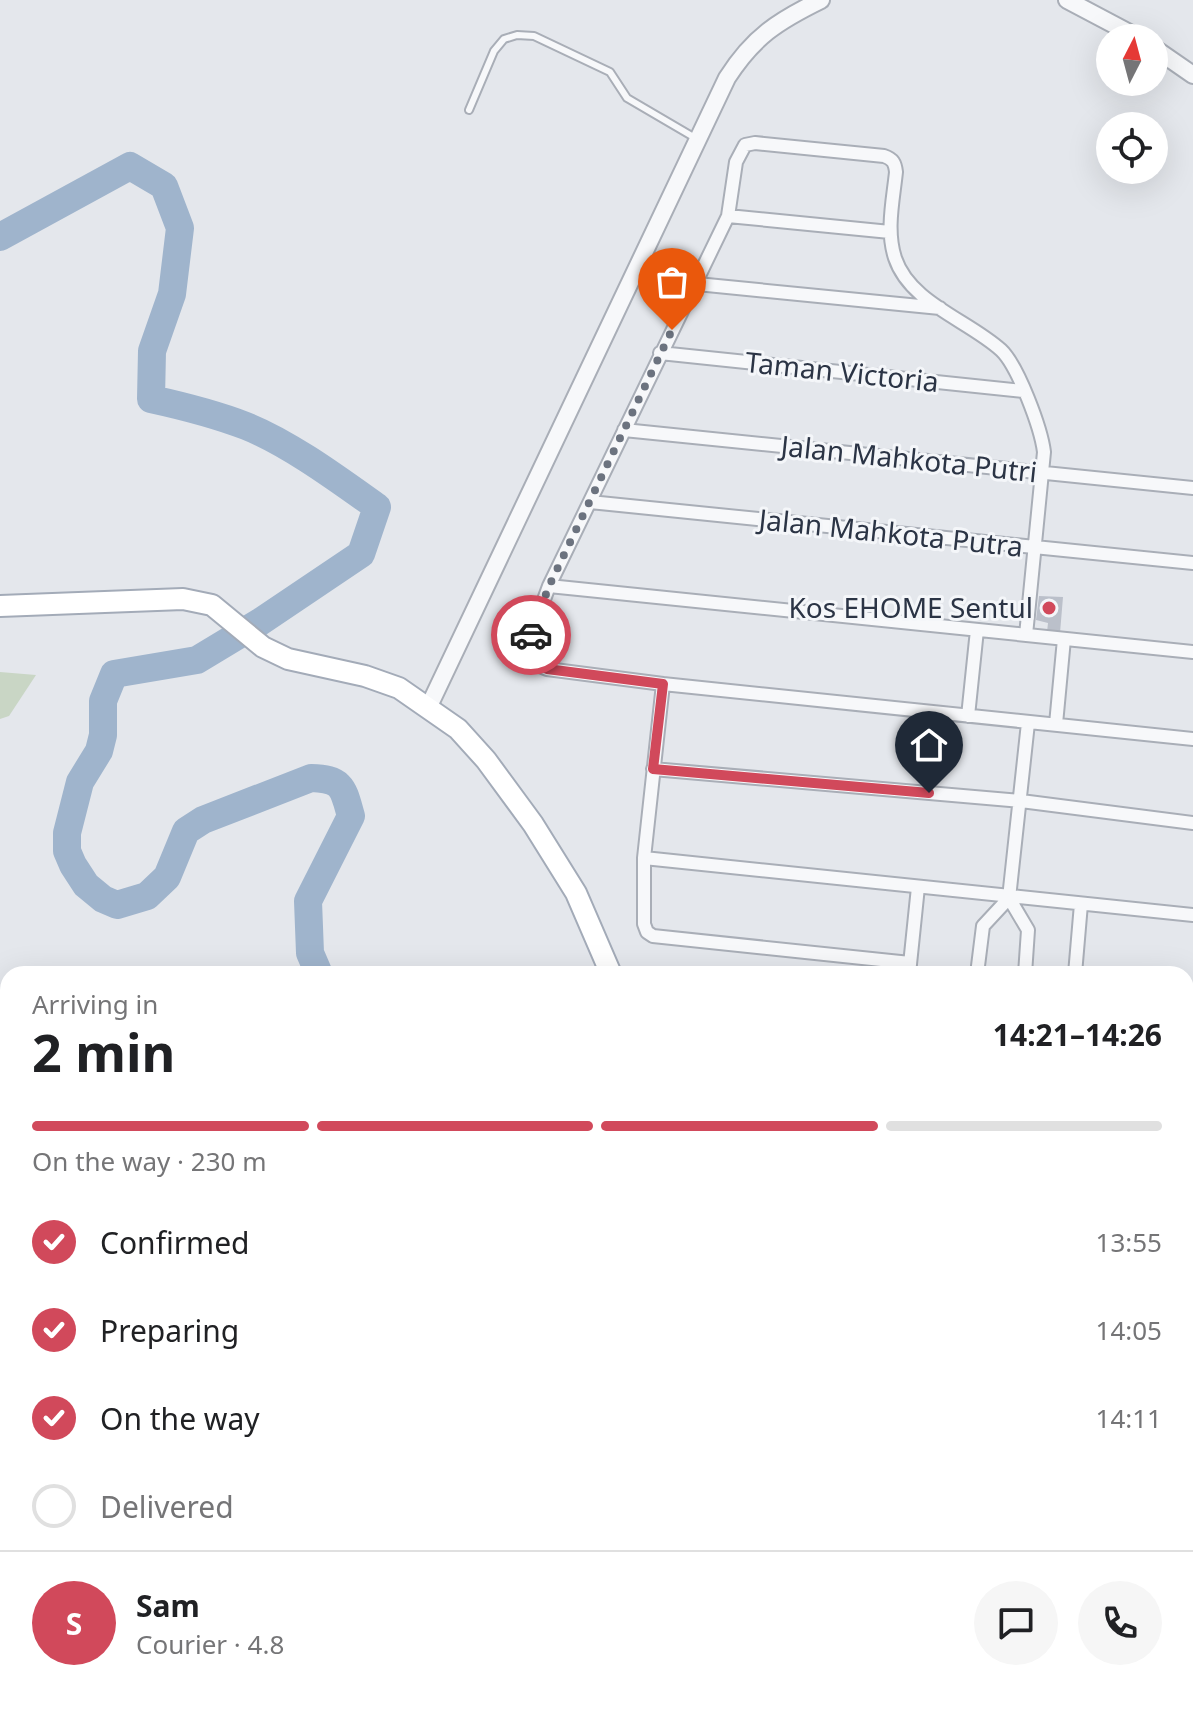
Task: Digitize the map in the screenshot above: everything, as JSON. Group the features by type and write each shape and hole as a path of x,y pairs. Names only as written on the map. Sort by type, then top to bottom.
{"main road":[{"path":"0,606 183,599 212,605 263,647 288,659 365,676 399,688 458,729 486,760 533,824 576,893 608,966"}],"street":[{"path":"429,706 727,78 740,57 776,23 805,4 821,0"},
{"path":"1067,0 1112,24"},
{"path":"1168,58 1193,75"},
{"path":"1026,635 1043,472 1042,438 1012,363 1004,353 908,282 895,256 890,232 896,172 896,164 891,159 798,147 745,145 736,162 728,216 549,586 527,646 528,656 535,664 547,669 663,684 1193,739"},
{"path":"728,216 890,232"},
{"path":"697,284 941,308"},
{"name":"Taman Victoria","path":"660,353 1023,391"},
{"name":"Jalan Mahkota Putri","path":"624,430 1193,488"},
{"name":"Jalan Mahkota Putra","path":"590,502 1193,563"},
{"path":"549,586 1193,652"},
{"path":"968,716 977,630"},
{"path":"1056,724 1064,639"},
{"path":"663,684 644,858 644,924 647,932 653,936 893,966"},
{"path":"978,966 983,926 1009,898 1028,723"},
{"path":"653,769 1021,801 1193,823"},
{"path":"644,858 1193,915"},
{"path":"909,966 918,887"},
{"path":"1009,898 1028,930 1026,966"},
{"path":"1076,966 1081,904"}],"lane":[{"path":"469,110 494,51 504,39 517,35 534,36 610,72 627,98 697,139"}],"green space":[{"path":"0,672 36,675 9,716 0,719"}],"building":[{"name":"Kos EHOME Sentul","path":"1039,596 1063,597 1060,633 1047,632 1048,623 1036,620"}],"waterway":[{"path":"0,237 130,166 164,186 180,228 172,294 152,351 151,399 211,414 262,433 377,507 361,554 260,622 197,660 114,674 103,701 103,735 99,751 80,782 67,833 67,851 86,885 103,899 117,905 147,896 167,877 186,831 203,820 311,778 336,783 343,792 351,816 308,901 310,953 316,966"}],"way so far":[{"path":"531,635 549,586 672,330"}],"place":[{"name":"Kos EHOME Sentul","path":"1049,608"}],"route":[{"path":"531,635 527,646 528,656 535,664 547,669 663,684 653,769 929,793"}]}
